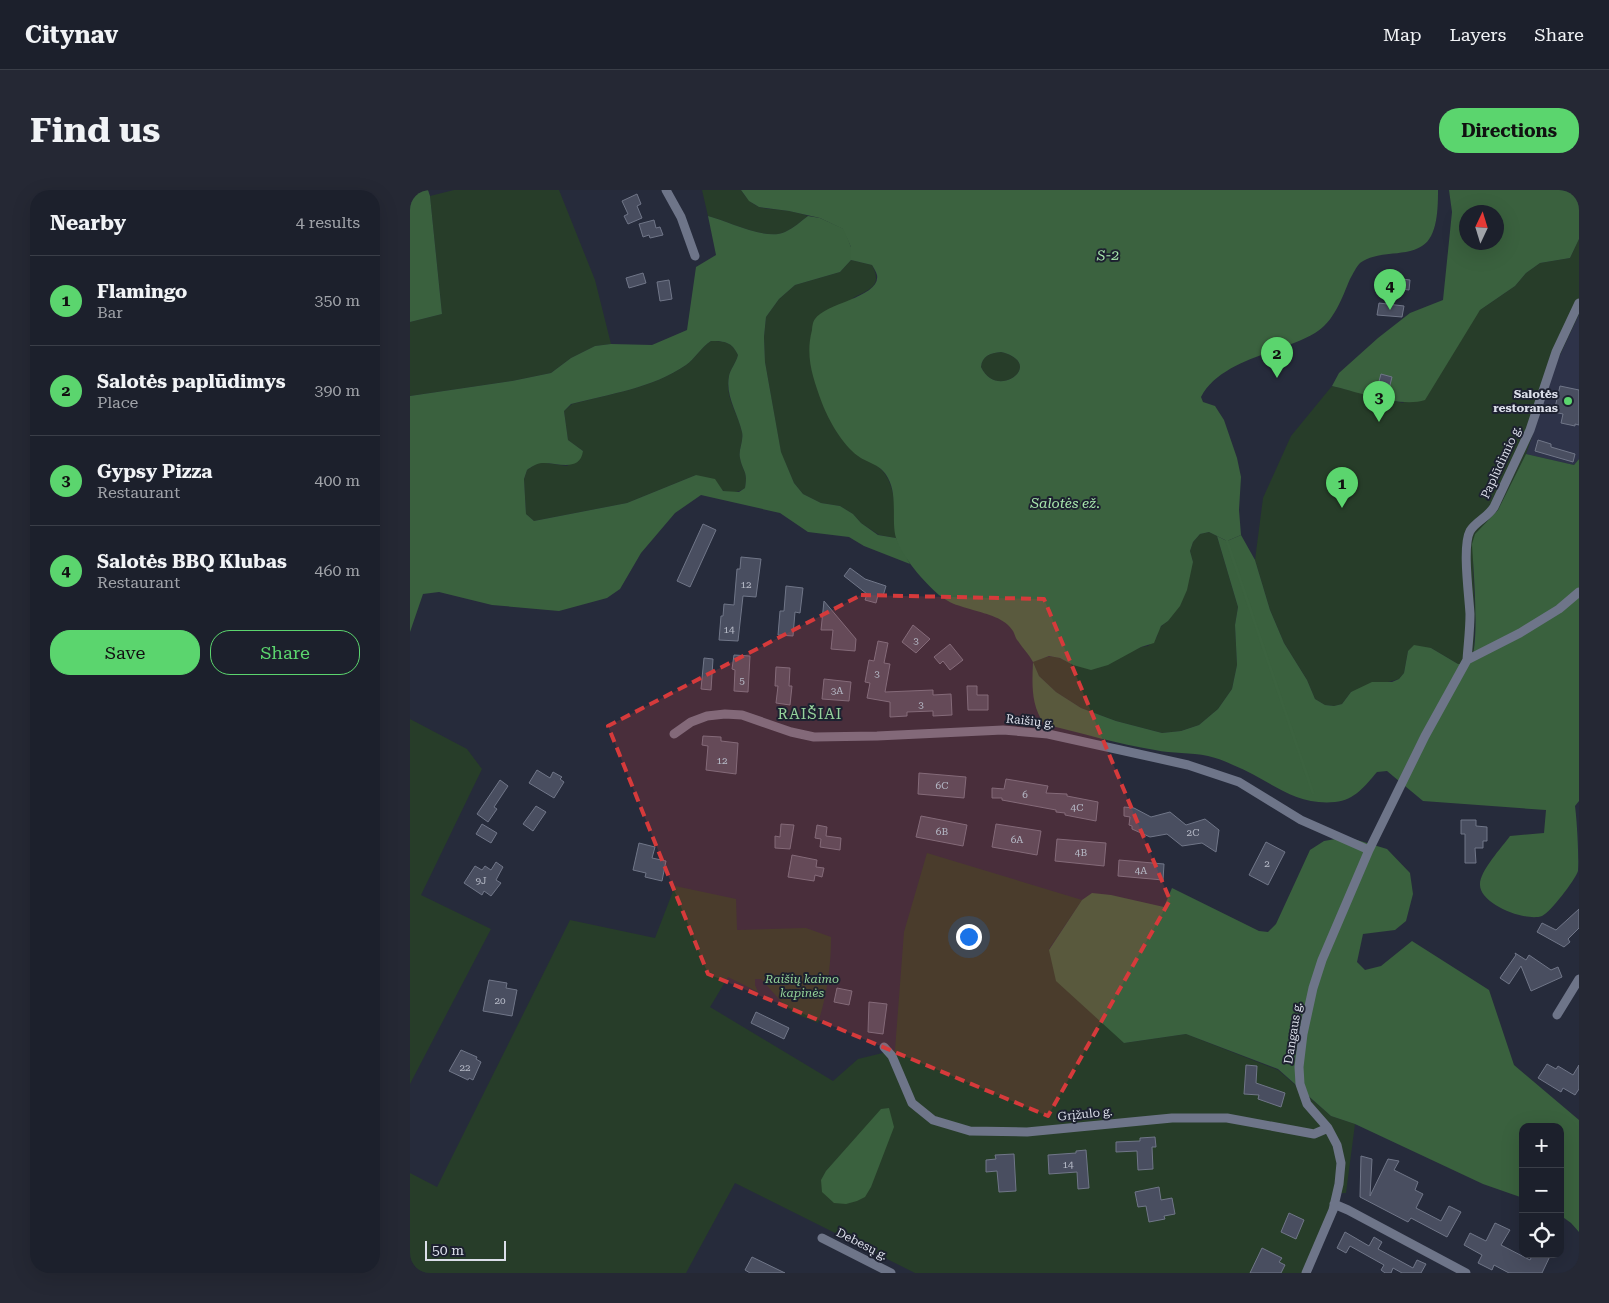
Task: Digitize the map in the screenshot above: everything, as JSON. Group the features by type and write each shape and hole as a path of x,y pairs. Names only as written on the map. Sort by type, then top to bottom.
{"street":[{"path":"666,190 681,218 695,256"},
{"name":"Paplūdimio g.","path":"1467,660 1470,615 1467,558 1470,532 1476,524 1489,515 1494,507 1530,430 1556,352 1579,302"},
{"path":"1467,660 1520,633 1579,592"},
{"name":"Dangaus g.","path":"1306,1273 1334,1204 1339,1184 1341,1162 1338,1145 1328,1128 1308,1104 1300,1084 1299,1067 1303,1034 1313,988 1322,960 1368,850 1425,736 1467,660"},
{"name":"Raišių g.","path":"674,734 690,722 708,716 726,714 742,715 791,732 814,737 1003,730 1048,734 1188,765 1239,782 1300,820 1368,850"},
{"path":"1557,1016 1579,979"},
{"name":"Grįžulo g.","path":"884,1047 892,1056 912,1103 933,1120 970,1131 1027,1132 1172,1118 1227,1118 1314,1134 1328,1128"},
{"path":"1334,1204 1466,1273"},
{"name":"Debesų g.","path":"822,1238 891,1273"}],"highlighted area":[{"path":"861,595 1044,599 1170,900 1048,1116 708,974 608,726"}],"shaded area":[{"path":"410,190 428,190 430,196 442,314 410,322"},
{"path":"1449,190 1579,190 1579,239 1570,258 1540,263 1526,273 1515,286 1480,310 1425,400 1415,402 1392,401 1332,386 1339,373 1378,338 1410,313 1443,300 1452,212"},
{"path":"708,216 768,234 785,232 808,216 820,218 844,229 851,247 851,260 840,272 795,285 779,299 766,317 764,337 765,362 781,452 794,483 803,494 821,503 840,506 853,514 861,523 878,535 896,538 910,564 864,546 849,537 808,532 780,513 701,495 675,513 641,553 620,589 607,598 559,611 492,605 439,592 423,594 410,632 410,396 512,381 551,373 571,358 595,346 611,344 652,345 687,330 696,267 716,255","holes":["711,341 724,342 731,345 738,355 728,383 730,397 742,432 740,455 746,475 745,488 739,492 723,491 715,479 696,475 627,503 534,521 526,514 524,479 527,470 540,463 567,465 577,462 581,458 583,451 568,440 564,411 571,404 645,385 673,373 692,360"]},
{"path":"1579,314 1579,459 1574,465 1526,454 1557,361"},
{"path":"1526,454 1574,465 1579,459 1579,801 1575,806 1578,871 1562,896 1546,914 1535,917 1515,914 1505,910 1487,898 1480,884 1487,866 1510,836 1544,833 1546,810 1423,801 1387,771 1377,772 1359,792 1342,801 1320,802 1306,800 1294,796 1227,762 1208,756 1161,751 1113,742 1044,724 1040,717 1033,694 1033,662 1039,676 1056,692 1081,708 1116,721 1162,733 1181,731 1199,725 1218,709 1232,689 1237,665 1235,625 1238,607 1217,536 1227,541 1241,535 1255,560 1270,610 1284,643 1307,680 1315,699 1325,705 1334,706 1342,704 1351,692 1372,682 1392,682 1399,679 1404,673 1408,651 1414,645 1431,648 1458,664 1469,664 1473,656 1475,643 1475,588 1472,544 1475,534 1498,510"},
{"path":"1347,837 1387,849 1410,873 1413,894 1406,921 1395,930 1363,934 1357,962 1365,970 1381,966 1412,941 1489,990 1514,1065 1579,1120 1579,1232 1564,1218 1564,1123 1519,1123 1519,1197 1483,1184 1355,1124 1331,1116 1278,1069 1186,1034 1124,1043 1056,981 1049,950 1082,900 1092,893 1111,895 1164,907 1172,888 1259,931 1268,932 1276,924 1310,850 1324,841"},
{"path":"889,1108 894,1127 871,1187 865,1197 857,1201 846,1204 834,1203 822,1192 821,1180 826,1171 881,1109"}],"green space":[{"path":"454,190 559,190 595,280 611,344 595,346 571,358 551,373 512,381 410,396 410,322 442,314 430,196"},
{"path":"702,190 741,190 756,206 791,211 808,216 785,232 768,234 758,232 708,216"},
{"path":"1579,239 1579,314 1557,361 1526,454 1498,510 1475,534 1473,661 1469,664 1458,664 1431,648 1408,651 1404,673 1399,679 1351,692 1342,704 1334,706 1325,705 1315,699 1307,680 1284,643 1270,610 1255,560 1263,498 1291,436 1332,386 1403,403 1480,310 1515,286 1526,273 1540,263 1570,258"},
{"path":"851,260 872,265 876,278 873,286 853,298 858,456 876,465 888,480 894,498 896,538 879,535 840,506 821,503 803,494 794,483 781,453 765,362 764,337 766,317 779,299 795,285 840,272"},
{"path":"711,341 728,343 738,355 730,374 728,391 742,432 740,455 746,475 745,488 739,491 726,492 696,475 627,503 534,521 526,514 524,479 527,470 539,462 567,466 583,451 568,440 564,411 572,404 645,385 673,373 692,360"},
{"path":"1001,352 1014,357 1020,364 1019,371 1014,377 1006,381 997,381 988,377 981,367 983,360 987,356"},
{"path":"1209,532 1217,536 1238,607 1235,625 1237,665 1232,689 1218,709 1199,725 1181,731 1162,733 1116,721 1081,708 1056,692 1039,676 1033,662 1044,658 1058,658 1073,665 1148,646 1157,637 1160,628 1168,621 1193,562 1190,551 1193,542 1200,534"},
{"path":"410,719 467,749 482,769 421,895 491,929 410,1084"},
{"name":"Raišių kaimo kapinės","path":"927,853 1082,900 1049,949 1124,1043 1186,1034 1278,1070 1331,1116 1355,1124 1346,1193 1337,1193 1306,1273 915,1273 735,1183 686,1273 410,1273 410,1173 437,1187 570,920 655,938 675,886 736,899 737,930 806,928 831,937 828,981 818,1023 796,1014 786,1007 761,979 755,979 758,992 728,977 710,1007 833,1081 858,1059 895,1050 904,932"}],"water":[{"name":"Salotės ež.","path":"741,190 1438,190 1436,221 1427,242 1414,250 1378,256 1363,261 1350,279 1332,316 1322,328 1301,340 1237,365 1210,384 1201,397 1203,402 1215,406 1224,420 1237,458 1241,477 1239,510 1241,535 1227,541 1209,532 1200,534 1193,542 1190,551 1193,562 1187,590 1180,606 1168,621 1161,626 1154,643 1141,647 1108,665 1091,670 1073,665 1060,658 1049,656 1033,662 1010,627 995,617 955,604 943,598 927,584 908,561 896,538 894,500 888,478 878,467 862,459 852,451 837,432 822,403 813,376 809,349 815,319 829,308 870,289 876,283 877,275 872,265 851,260 851,247 843,229 820,218 759,207 749,201","holes":["1001,352 1014,357 1020,364 1019,371 1014,377 1006,381 997,381 988,377 981,367 983,360 993,353"]}],"building":[{"path":"637,194 641,204 637,206 642,218 628,224 624,216 628,214 622,201"},
{"path":"654,220 656,228 660,227 663,235 650,238 649,235 643,237 639,224"},
{"path":"643,273 646,283 629,288 626,278"},
{"path":"1394,278 1410,280 1409,290 1393,288"},
{"path":"669,280 672,299 660,301 657,282"},
{"path":"1379,303 1404,306 1402,317 1377,315"},
{"path":"1381,374 1392,377 1389,389 1378,385"},
{"name":"Salotės restoranas","path":"1560,386 1579,390 1579,425 1561,423 1563,414 1554,412"},
{"path":"1538,440 1551,444 1551,447 1575,454 1573,462 1535,451"},
{"path":"703,524 716,530 690,587 677,581"},
{"path":"741,557 761,559 756,597 743,596 738,641 719,640 724,604 734,605 737,569 740,569"},
{"path":"850,568 865,579 886,586 883,596 878,595 876,603 865,600 867,594 844,576"},
{"path":"786,586 803,588 800,613 795,612 793,636 778,635 780,611 784,611"},
{"path":"824,601 856,639 855,651 831,649 833,630 821,630"},
{"path":"913,625 930,639 916,653 902,642"},
{"path":"878,641 888,643 884,663 890,664 885,692 933,690 933,695 951,694 952,715 933,716 933,711 907,712 907,716 890,717 890,702 867,698 870,683 865,682 869,660 874,661"},
{"path":"950,644 963,660 950,670 943,661 940,664 934,657"},
{"path":"734,655 750,656 748,692 734,691 735,670 732,669"},
{"path":"704,658 713,659 711,690 701,689"},
{"path":"776,667 790,668 789,686 792,686 790,705 776,703 778,686 775,686"},
{"path":"824,679 851,682 849,701 822,699"},
{"path":"967,686 977,686 977,695 988,695 988,710 968,710"},
{"path":"703,736 721,737 721,741 738,743 736,774 706,770 708,746 702,745"},
{"path":"537,770 550,778 553,772 562,777 560,779 564,782 554,798 529,783"},
{"path":"919,773 966,777 964,798 918,794"},
{"path":"1006,779 1048,786 1046,793 1067,794 1067,796 1098,802 1096,821 1065,815 1065,813 1056,812 1056,810 1002,800 1002,798 992,798 992,788 1004,789"},
{"path":"500,780 508,786 494,807 497,809 488,822 477,814"},
{"path":"536,806 546,812 533,831 523,824"},
{"path":"1124,807 1134,808 1151,817 1170,812 1186,825 1205,819 1219,830 1216,852 1202,843 1182,846 1167,834 1150,837 1132,829 1132,826 1129,825 1130,817 1124,816"},
{"path":"921,816 967,825 963,846 916,837"},
{"path":"1461,820 1476,820 1476,826 1487,827 1487,841 1483,841 1483,848 1475,848 1476,863 1465,863 1465,834 1461,834"},
{"path":"482,824 497,833 491,843 476,834"},
{"path":"781,824 794,825 790,849 775,848 775,836 780,837"},
{"path":"996,824 1041,831 1037,855 992,847"},
{"path":"817,825 827,827 826,836 841,838 840,850 820,847 821,839 815,838"},
{"path":"1057,839 1106,843 1104,866 1055,861"},
{"path":"1266,842 1285,852 1268,885 1249,875"},
{"path":"639,843 655,847 652,858 666,861 662,881 645,877 646,873 633,870"},
{"path":"792,855 817,860 816,867 824,868 822,877 815,875 814,881 788,877"},
{"path":"1119,860 1164,864 1163,880 1118,876"},
{"path":"496,862 503,867 496,880 501,883 491,896 484,891 482,895 464,883 475,866 482,870 485,866 491,870"},
{"path":"1579,909 1579,928 1568,939 1570,942 1564,947 1537,932 1542,923 1556,930"},
{"path":"1515,953 1526,960 1529,955 1551,970 1558,967 1562,977 1531,991 1521,966 1509,984 1500,978 1516,955"},
{"path":"489,980 507,983 506,988 517,990 512,1016 483,1011"},
{"path":"837,988 852,991 849,1005 834,1002"},
{"path":"869,1002 887,1004 883,1034 868,1032"},
{"path":"756,1012 789,1028 784,1039 751,1023"},
{"path":"461,1050 477,1057 476,1059 481,1062 473,1080 469,1078 468,1080 449,1071"},
{"path":"1547,1064 1556,1069 1558,1066 1573,1075 1579,1065 1579,1089 1575,1095 1563,1088 1561,1092 1538,1078"},
{"path":"1246,1065 1257,1066 1256,1083 1285,1093 1281,1107 1258,1099 1259,1095 1244,1094"},
{"path":"1155,1137 1156,1147 1152,1147 1153,1169 1138,1170 1137,1151 1116,1152 1116,1142 1140,1141 1140,1138"},
{"path":"1086,1150 1089,1188 1078,1189 1077,1172 1049,1174 1048,1155 1076,1153 1076,1151"},
{"path":"1014,1154 1016,1191 999,1192 997,1171 986,1172 986,1160 996,1159 995,1155"},
{"path":"1361,1156 1372,1159 1370,1196 1388,1159 1399,1161 1394,1170 1418,1182 1415,1190 1423,1194 1416,1208 1441,1221 1449,1206 1461,1212 1447,1237 1411,1218 1408,1222 1360,1197"},
{"path":"1159,1187 1161,1200 1172,1198 1175,1214 1164,1216 1165,1219 1149,1222 1146,1206 1138,1207 1135,1192"},
{"path":"1289,1213 1304,1220 1296,1239 1281,1232"},
{"path":"1495,1223 1510,1230 1501,1245 1519,1254 1519,1258 1530,1260 1531,1258 1549,1258 1542,1273 1509,1273 1494,1265 1492,1270 1478,1263 1482,1255 1464,1245 1470,1233 1486,1241"},
{"path":"1345,1232 1369,1246 1374,1237 1382,1242 1378,1249 1413,1268 1417,1260 1426,1264 1421,1273 1402,1273 1393,1268 1391,1273 1385,1273 1381,1270 1384,1265 1350,1246 1346,1253 1337,1248"},
{"path":"1262,1248 1282,1258 1279,1262 1285,1265 1281,1273 1250,1273"},
{"path":"752,1257 785,1273 750,1273 745,1270"}],"waterway":[{"path":"1227,541 1313,793"}],"place":[{"name":"Salotės BBQ Klubas","path":"1390,310"},
{"name":"Salotės paplūdimys","path":"1277,378"},
{"name":"Salotės restoranas","path":"1568,401"},
{"name":"Gypsy Pizza","path":"1379,422"},
{"name":"Flamingo","path":"1342,508"}],"district":[{"name":"RAIŠIAI","path":"810,714"}],"water label":[{"name":"S-2","path":"1108,255"}]}
